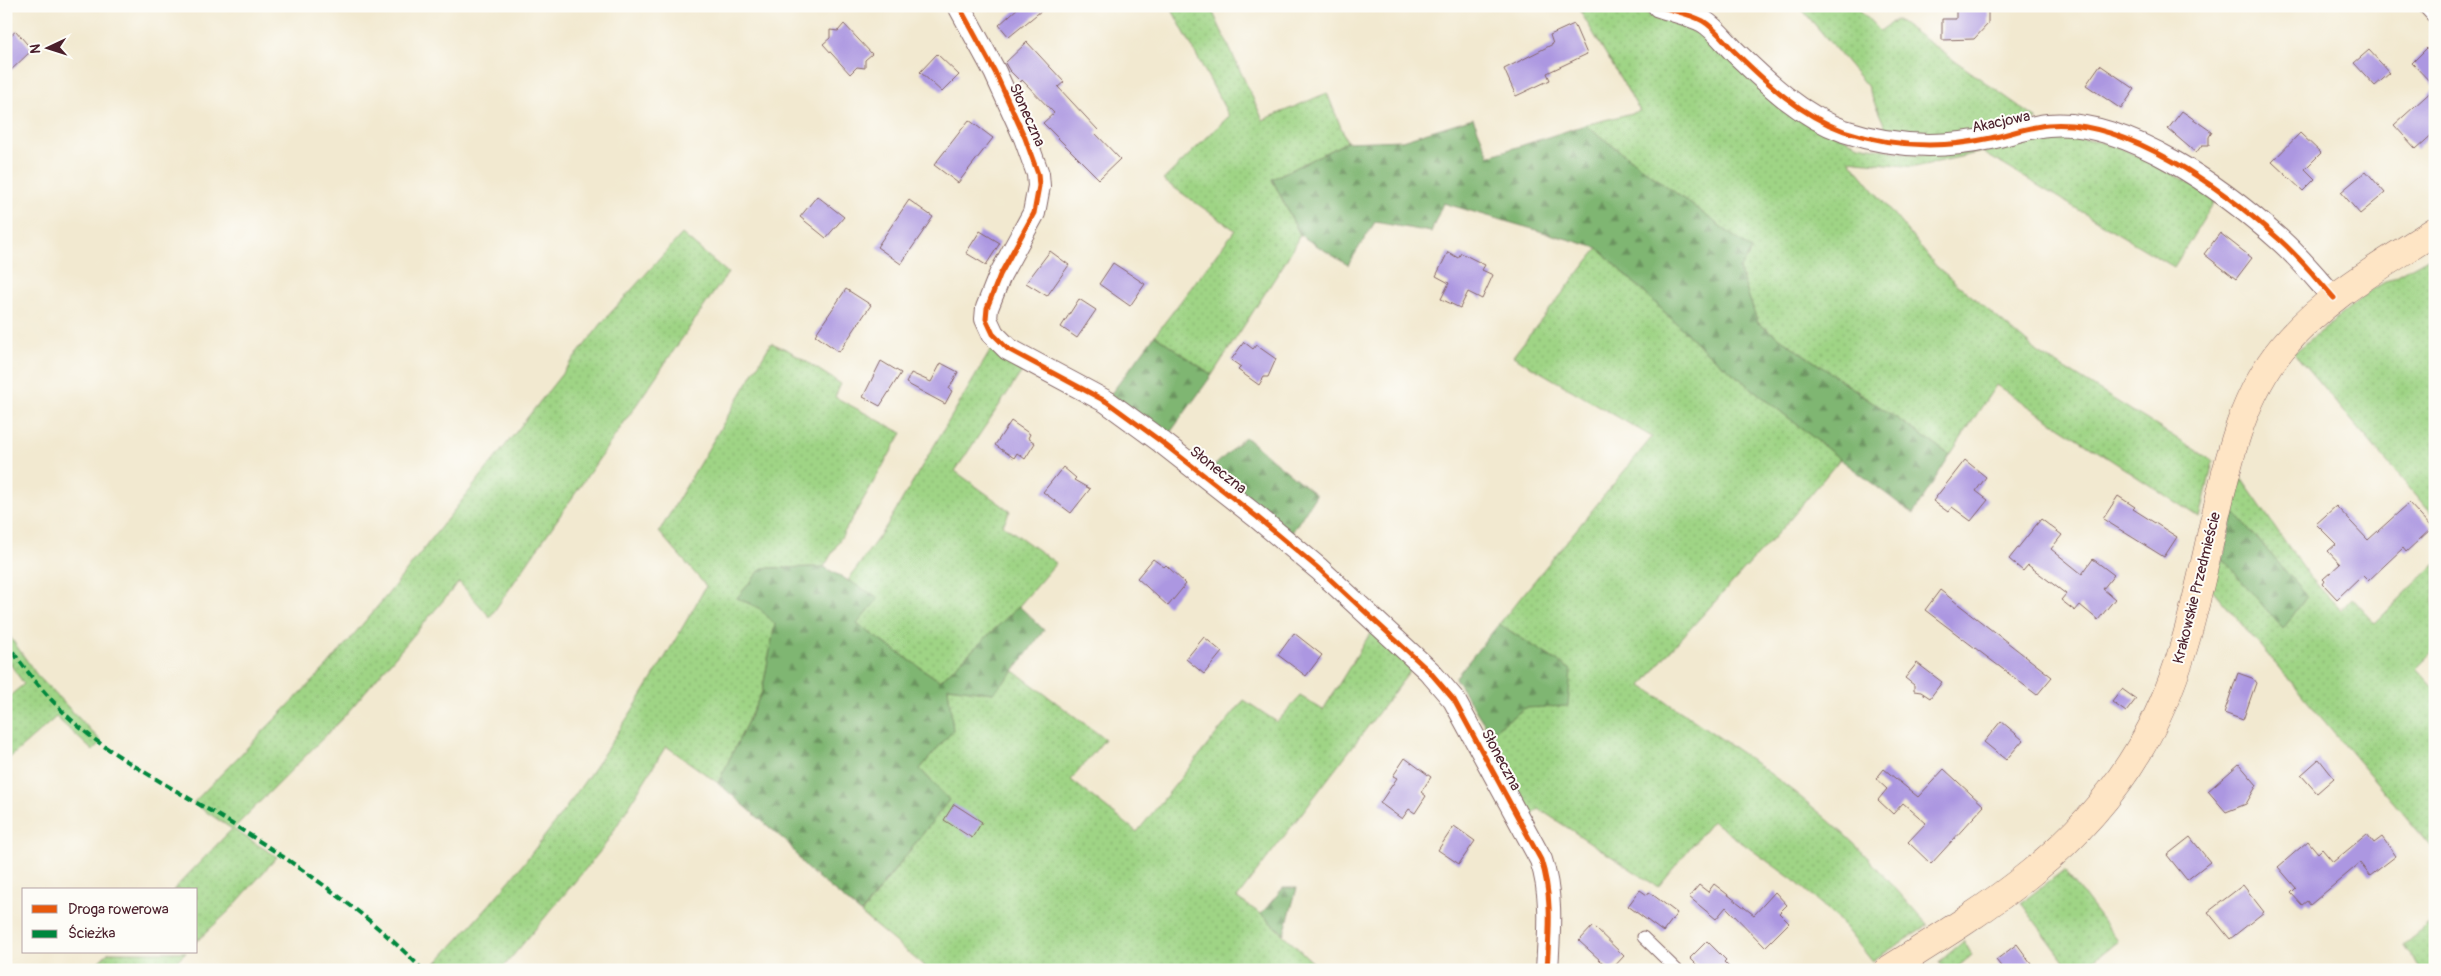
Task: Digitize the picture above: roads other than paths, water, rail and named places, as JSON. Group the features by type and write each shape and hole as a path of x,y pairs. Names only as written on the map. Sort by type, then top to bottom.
{"main road":[{"name":"Krakowskie Przedmieście","path":"1888,970 2005,894 2052,856 2094,815 2129,766 2161,708 2183,651 2229,459 2244,415 2260,380 2280,350 2304,324 2334,298 2435,231"}],"street":[{"name":"Słoneczna","path":"959,6 995,72 1025,138 1038,174 1039,186 1034,213 1000,275 987,308 988,326 1008,349 1107,402 1257,516 1319,569 1444,687 1462,714 1541,860 1545,872 1549,902 1547,970"},
{"name":"Akacjowa","path":"1659,6 1704,22 1784,97 1814,117 1861,136 1894,143 1926,146 1971,141 2033,128 2066,124 2105,132 2126,140 2199,178 2246,212 2294,253 2334,298"}],"lane":[{"path":"2423,6 2435,19"},
{"path":"1643,937 1677,970"}]}
